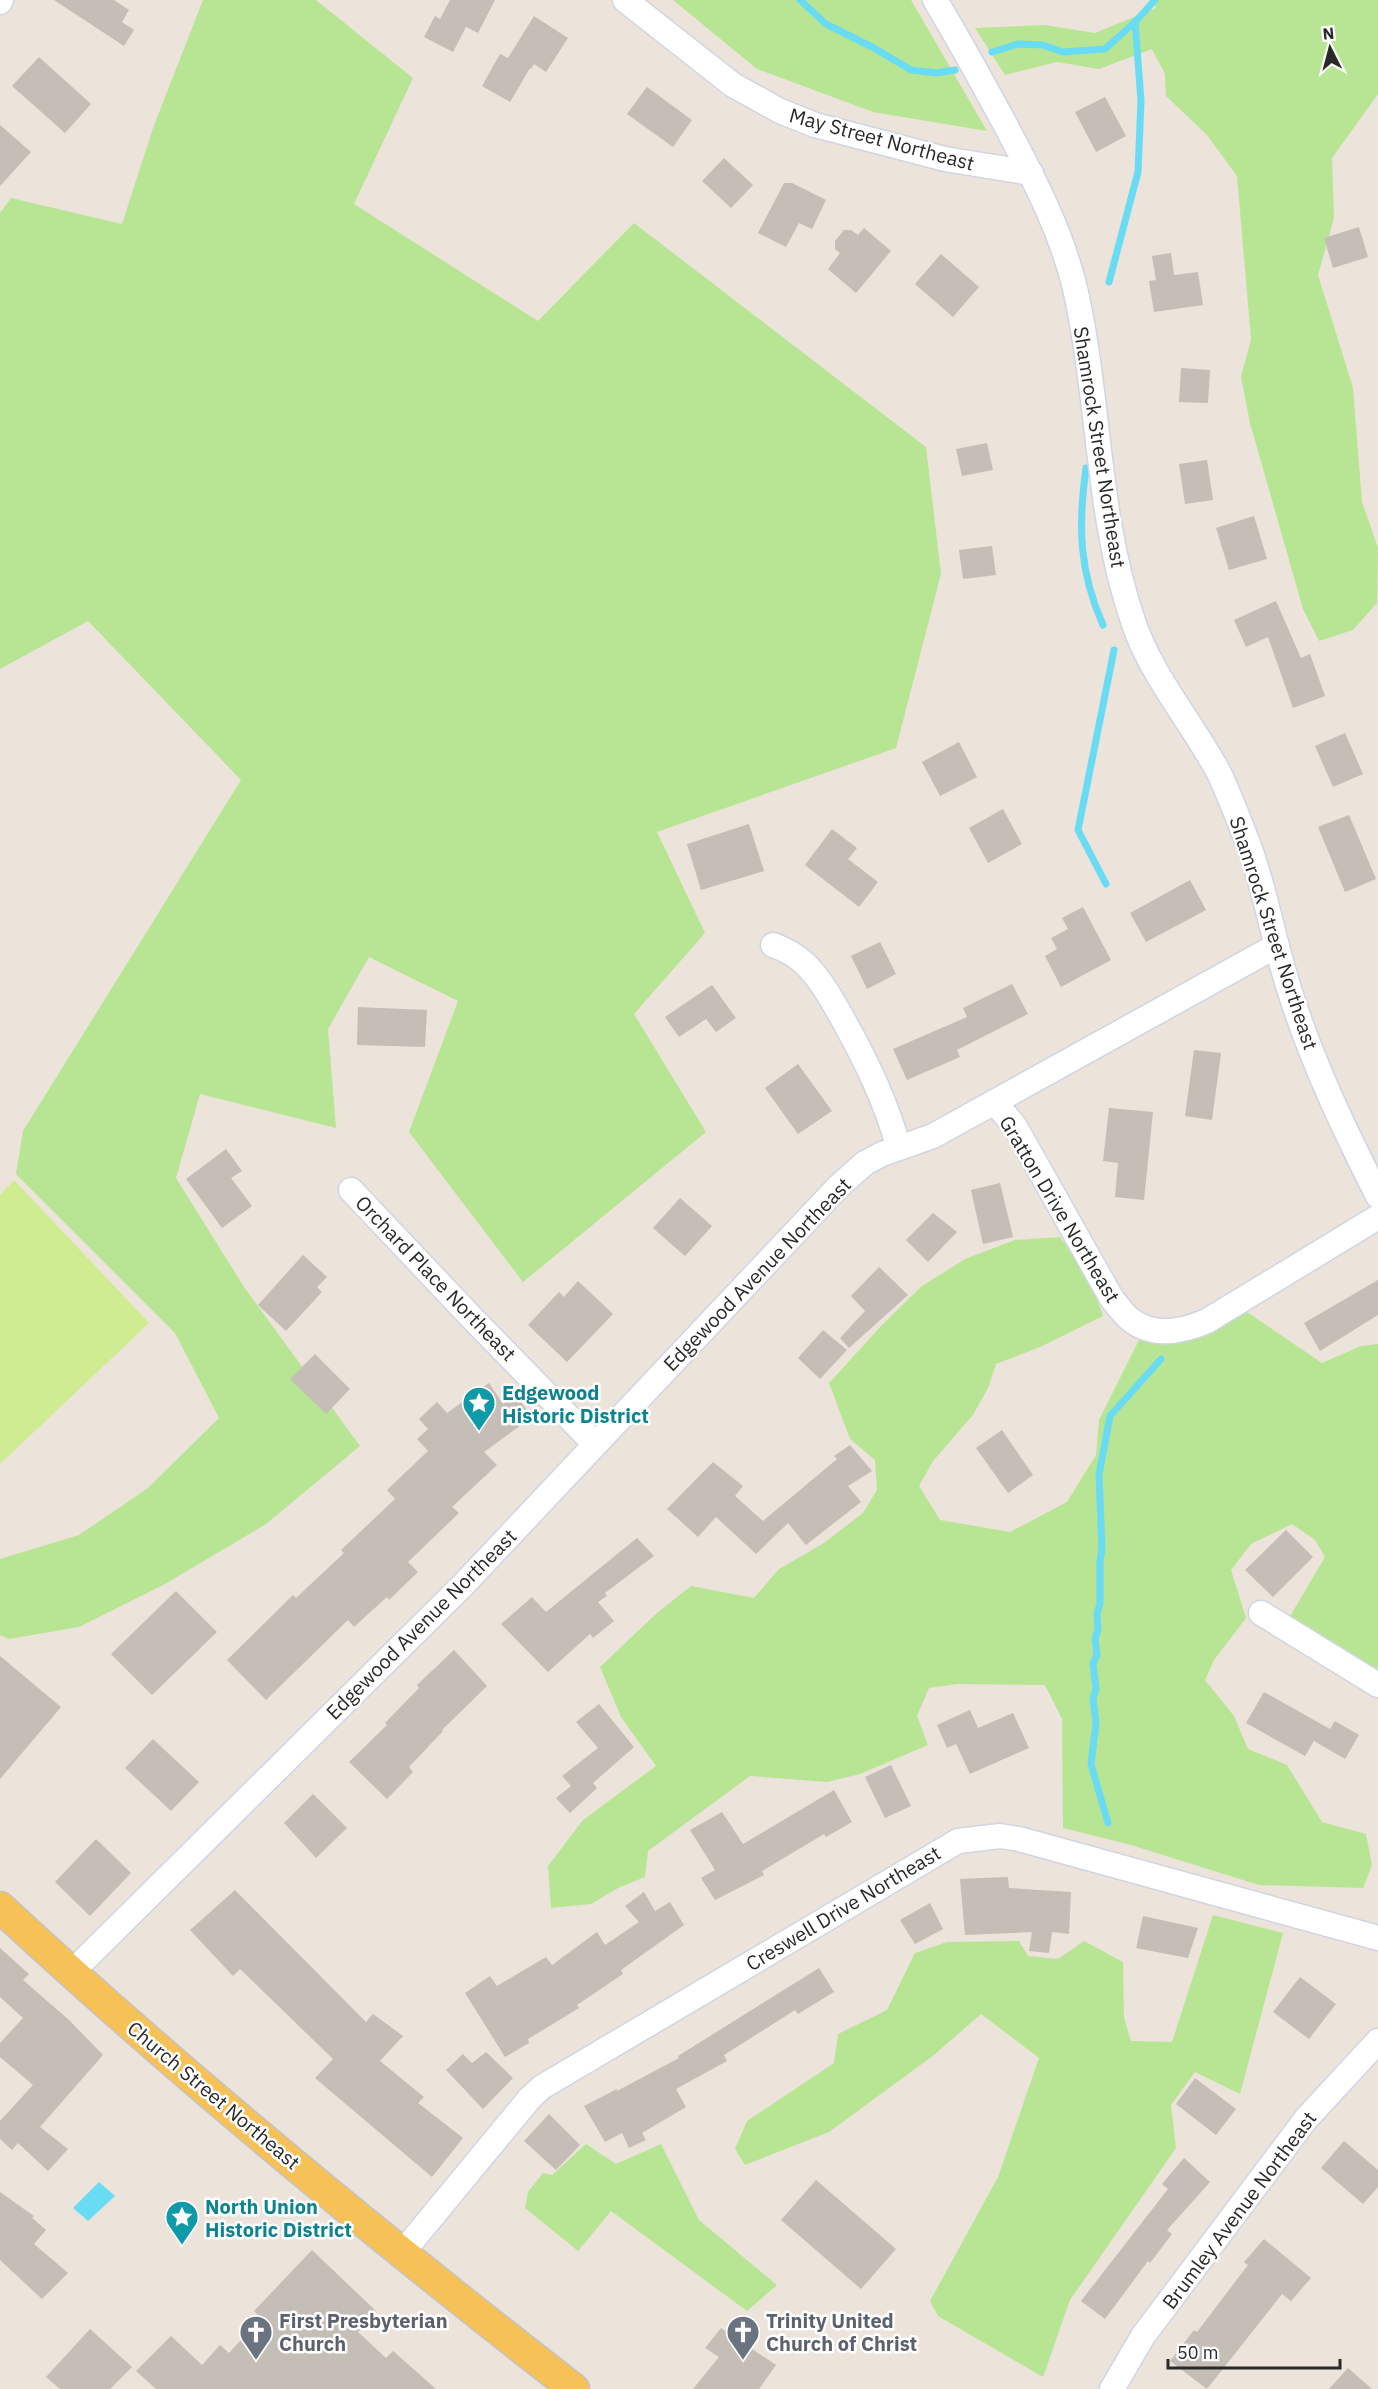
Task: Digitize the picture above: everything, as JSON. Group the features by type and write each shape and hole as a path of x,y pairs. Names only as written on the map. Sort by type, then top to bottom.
{"main road":[{"name":"Church Street Northeast","path":"0,1907 71,1973 402,2253 574,2389"}],"street":[{"name":"May Street Northeast","path":"625,0 733,85 780,111 815,125 945,159 1031,173"},
{"name":"Shamrock Street Northeast","path":"935,0 1031,173 1062,245 1076,294 1083,331 1101,481 1114,554 1134,624 1160,676 1218,773 1246,836 1275,946 1292,999 1326,1089 1378,1196"},
{"path":"773,945 784,949 805,964 832,1001 873,1074 888,1110 899,1148"},
{"name":"Edgewood Avenue Northeast","path":"71,1973 463,1585 838,1187 865,1163 882,1154 933,1136 1275,946"},
{"name":"Gratton Drive Northeast","path":"994,1102 1014,1125 1112,1299 1131,1321 1148,1329 1169,1332 1187,1330 1207,1321 1378,1217"},
{"name":"Orchard Place Northeast","path":"351,1190 595,1444"},
{"path":"1261,1613 1378,1685"},
{"name":"Creswell Drive Northeast","path":"402,2253 530,2098 542,2087 958,1841 1000,1836 1019,1839 1378,1938"},
{"name":"Brumley Avenue Northeast","path":"1112,2389 1143,2336 1306,2119 1378,2041"}],"green space":[{"path":"203,0 316,0 413,78 354,204 538,321 634,223 926,447 941,574 896,748 657,832 705,933 634,1014 706,1132 523,1282 409,1132 458,1001 369,957 328,1029 336,1128 200,1094 176,1178 244,1287 360,1446 266,1524 165,1584 79,1627 9,1639 0,1635 0,1559 79,1535 148,1488 219,1418 175,1333 16,1174 23,1131 241,780 88,621 0,669 0,213 11,198 122,224 153,128"},
{"path":"673,0 911,0 987,131 873,112 757,69"},
{"path":"1153,0 1378,0 1378,94 1332,158 1334,218 1318,275 1353,388 1362,502 1378,548 1377,603 1353,630 1319,641 1303,609 1250,423 1241,377 1251,339 1237,176 1207,135 1166,96 1165,74 1152,49 1099,69 1057,62 1005,75 975,28 1044,25 1095,33 1156,8"},
{"path":"14,1180 149,1323 0,1464 0,1195"},
{"path":"1060,1237 1089,1276 1103,1316 1040,1347 996,1364 988,1388 973,1415 933,1461 919,1486 940,1520 1010,1532 1067,1502 1096,1455 1099,1420 1140,1338 1241,1308 1322,1363 1361,1346 1378,1344 1378,1669 1311,1637 1289,1618 1325,1557 1315,1540 1292,1524 1251,1544 1231,1570 1246,1618 1214,1660 1205,1680 1234,1716 1248,1749 1287,1765 1322,1822 1366,1834 1372,1865 1363,1888 1259,1885 1131,1845 1063,1828 1062,1719 1045,1685 957,1684 929,1688 917,1716 928,1745 860,1774 827,1782 750,1776 648,1851 645,1877 618,1888 591,1904 551,1908 548,1866 583,1820 656,1766 621,1717 600,1667 657,1613 691,1586 754,1598 779,1569 824,1543 863,1513 877,1490 875,1460 850,1439 829,1383 883,1324 922,1286 965,1259 1015,1240"},
{"path":"1213,1915 1283,1933 1240,2094 1195,2072 1171,2105 1176,2148 1070,2300 1043,2377 938,2316 930,2301 998,2177 1039,2058 981,2014 934,2055 829,2132 745,2165 735,2149 747,2121 834,2063 838,2034 887,2010 915,1953 947,1942 1019,1941 1028,1956 1058,1959 1084,1941 1123,1962 1124,2018 1131,2041 1172,2042"},
{"path":"586,2144 616,2164 661,2144 699,2220 777,2285 747,2311 611,2211 578,2251 525,2208 528,2192 543,2173 552,2175"}],"water":[{"path":"99,2182 115,2196 88,2221 73,2208"}],"building":[{"path":"54,0 114,0 129,10 122,22 134,30 124,46"},
{"path":"450,0 495,0 478,33 466,27 453,52 424,37 435,16 440,19"},
{"path":"534,16 568,38 546,72 534,64 530,68 510,102 482,86 500,54 508,58"},
{"path":"39,57 91,104 65,133 12,86"},
{"path":"647,87 692,120 673,147 627,114"},
{"path":"1105,97 1126,136 1096,152 1075,112"},
{"path":"0,125 31,152 0,186"},
{"path":"724,158 753,185 731,208 702,181"},
{"path":"784,183 792,183 826,200 812,229 799,223 786,247 758,233"},
{"path":"1359,227 1368,257 1333,268 1324,238"},
{"path":"864,228 891,251 856,293 828,269 840,253 835,249 835,241 844,230 851,230 858,235"},
{"path":"1171,253 1174,275 1198,272 1203,305 1154,312 1149,281 1156,280 1152,256"},
{"path":"941,254 979,287 953,317 915,284"},
{"path":"1181,368 1210,370 1208,403 1179,402"},
{"path":"987,443 993,470 962,476 956,449"},
{"path":"1207,460 1213,500 1185,504 1179,464"},
{"path":"1254,516 1267,559 1229,570 1216,528"},
{"path":"992,546 996,575 963,579 959,550"},
{"path":"1276,601 1301,658 1310,654 1325,696 1293,708 1268,637 1246,647 1234,620"},
{"path":"1345,733 1363,774 1333,787 1315,746"},
{"path":"959,742 977,777 940,796 922,762"},
{"path":"1003,809 1022,844 988,863 969,828"},
{"path":"1349,815 1376,879 1345,892 1318,827"},
{"path":"749,824 764,871 701,890 687,844"},
{"path":"832,829 857,848 848,859 878,882 859,907 805,865"},
{"path":"1190,880 1206,910 1146,942 1130,913"},
{"path":"1083,907 1111,960 1061,987 1045,956 1057,949 1051,938 1068,929 1062,918"},
{"path":"880,942 896,974 867,989 851,956"},
{"path":"1012,984 1028,1014 957,1050 960,1057 907,1080 893,1049 967,1017 963,1008"},
{"path":"712,985 736,1018 716,1032 706,1019 679,1037 665,1017"},
{"path":"358,1007 427,1010 425,1047 357,1045"},
{"path":"1194,1050 1221,1053 1212,1120 1185,1116"},
{"path":"798,1064 832,1111 798,1134 765,1088"},
{"path":"1109,1108 1153,1112 1144,1200 1115,1197 1118,1163 1103,1161"},
{"path":"226,1149 242,1171 231,1178 252,1206 222,1228 186,1179"},
{"path":"1000,1183 1013,1237 983,1244 971,1190"},
{"path":"680,1198 712,1226 685,1256 653,1228"},
{"path":"933,1213 957,1232 928,1262 906,1240"},
{"path":"303,1255 327,1277 317,1287 322,1292 286,1331 258,1305"},
{"path":"879,1267 908,1295 849,1348 840,1338 865,1311 851,1296"},
{"path":"1378,1280 1378,1315 1320,1351 1304,1323"},
{"path":"578,1281 613,1314 567,1362 528,1325 559,1292 564,1297"},
{"path":"823,1330 847,1350 820,1379 798,1358"},
{"path":"315,1354 350,1389 326,1414 290,1379"},
{"path":"489,1383 503,1404 516,1395 532,1417 484,1452 497,1465 452,1507 459,1513 408,1562 418,1572 389,1600 387,1597 354,1627 348,1620 266,1700 227,1660 293,1595 296,1598 344,1553 341,1550 395,1499 387,1490 428,1451 417,1439 428,1429 419,1419 437,1402 447,1413"},
{"path":"1002,1430 1033,1475 1008,1493 976,1448"},
{"path":"850,1445 872,1471 848,1486 861,1502 806,1545 788,1523 756,1554 716,1517 698,1537 667,1509 713,1462 743,1486 735,1496 763,1521 837,1459 834,1456"},
{"path":"1286,1530 1313,1557 1273,1597 1245,1570"},
{"path":"637,1538 654,1556 605,1593 607,1596 598,1602 614,1621 593,1638 590,1634 548,1672 501,1624 532,1597 546,1612"},
{"path":"176,1591 217,1632 152,1695 111,1654"},
{"path":"454,1650 487,1686 442,1730 409,1767 413,1772 387,1799 349,1762 387,1725 385,1723 419,1688 417,1685"},
{"path":"0,1656 61,1707 0,1779"},
{"path":"1264,1692 1330,1729 1335,1721 1359,1735 1345,1759 1314,1741 1305,1756 1246,1723"},
{"path":"599,1704 634,1747 593,1783 597,1788 570,1813 556,1798 571,1786 562,1776 598,1748 576,1722"},
{"path":"970,1710 978,1728 1013,1713 1029,1748 970,1774 956,1744 947,1748 937,1725"},
{"path":"153,1739 199,1782 171,1811 125,1768"},
{"path":"891,1765 911,1806 885,1818 865,1777"},
{"path":"834,1790 852,1822 826,1837 824,1834 762,1871 764,1875 715,1900 701,1878 715,1870 690,1830 722,1812 743,1844"},
{"path":"313,1794 347,1828 316,1858 284,1823"},
{"path":"96,1839 131,1873 90,1916 55,1882"},
{"path":"1008,1877 1009,1888 1071,1892 1069,1934 1052,1932 1049,1953 1029,1951 1032,1932 965,1935 960,1879"},
{"path":"235,1890 366,2022 373,2014 403,2036 380,2061 424,2097 418,2103 463,2138 432,2177 315,2078 333,2059 240,1969 233,1976 190,1930"},
{"path":"644,1892 655,1911 670,1902 684,1925 621,1970 623,1974 577,2005 579,2008 528,2039 529,2043 505,2057 465,1993 490,1976 497,1986 546,1957 552,1965 597,1932 605,1945 639,1922 625,1906"},
{"path":"930,1903 943,1929 915,1944 900,1920"},
{"path":"1143,1916 1198,1928 1188,1958 1136,1948"},
{"path":"0,1948 29,1974 23,1980 69,2020 103,2055 40,2127 68,2149 48,2171 18,2143 12,2150 0,2139 0,2121 33,2085 0,2057 0,2043 23,2018 0,1997"},
{"path":"819,1968 834,1992 798,2014 795,2010 724,2055 727,2061 676,2089 686,2107 642,2133 646,2140 629,2148 622,2133 605,2142 584,2106 679,2058 678,2056"},
{"path":"1300,1977 1336,2004 1309,2039 1273,2012"},
{"path":"486,2052 513,2078 483,2109 446,2070 463,2054 472,2063"},
{"path":"1195,2078 1236,2109 1216,2135 1176,2104"},
{"path":"549,2114 580,2145 556,2170 524,2141"},
{"path":"1344,2141 1378,2170 1378,2187 1363,2204 1321,2168"},
{"path":"1184,2158 1210,2182 1167,2230 1172,2234 1150,2263 1148,2261 1105,2319 1081,2301 1168,2189 1162,2184"},
{"path":"816,2180 896,2249 861,2289 781,2220"},
{"path":"0,2192 34,2216 32,2218 46,2230 34,2244 68,2273 42,2299 0,2260"},
{"path":"1264,2239 1311,2278 1291,2301 1282,2294 1207,2389 1170,2361 1194,2330 1197,2332 1248,2265 1244,2262"},
{"path":"312,2250 377,2312 358,2332 386,2358 393,2351 436,2389 156,2389 136,2371 171,2336 202,2365 220,2345 229,2353 261,2318 254,2311"},
{"name":"Trinity United Church of Christ","path":"721,2328 776,2365 759,2389 693,2389 719,2357 705,2348"},
{"path":"90,2329 132,2367 110,2389 60,2389 46,2377"},
{"path":"1348,2368 1372,2389 1329,2389"}],"waterway":[{"path":"800,0 826,24 911,70 936,73 955,70"},
{"path":"1109,282 1138,172 1141,101 1135,22 1155,0"},
{"path":"992,52 1018,44 1043,45 1063,52 1105,49 1135,22"},
{"path":"1086,468 1083,489 1082,548 1089,586 1103,625"},
{"path":"1106,884 1078,830 1114,650"},
{"path":"1108,1823 1091,1764 1096,1723 1093,1664 1097,1655 1095,1638 1098,1630 1097,1613 1100,1604 1102,1549 1099,1475 1110,1416 1161,1359"}],"place":[{"name":"Edgewood Historic District","path":"479,1432"},
{"name":"North Union Historic District","path":"182,2246"},
{"name":"First Presbyterian Church","path":"256,2361"},
{"name":"Trinity United Church of Christ","path":"743,2361"}]}
